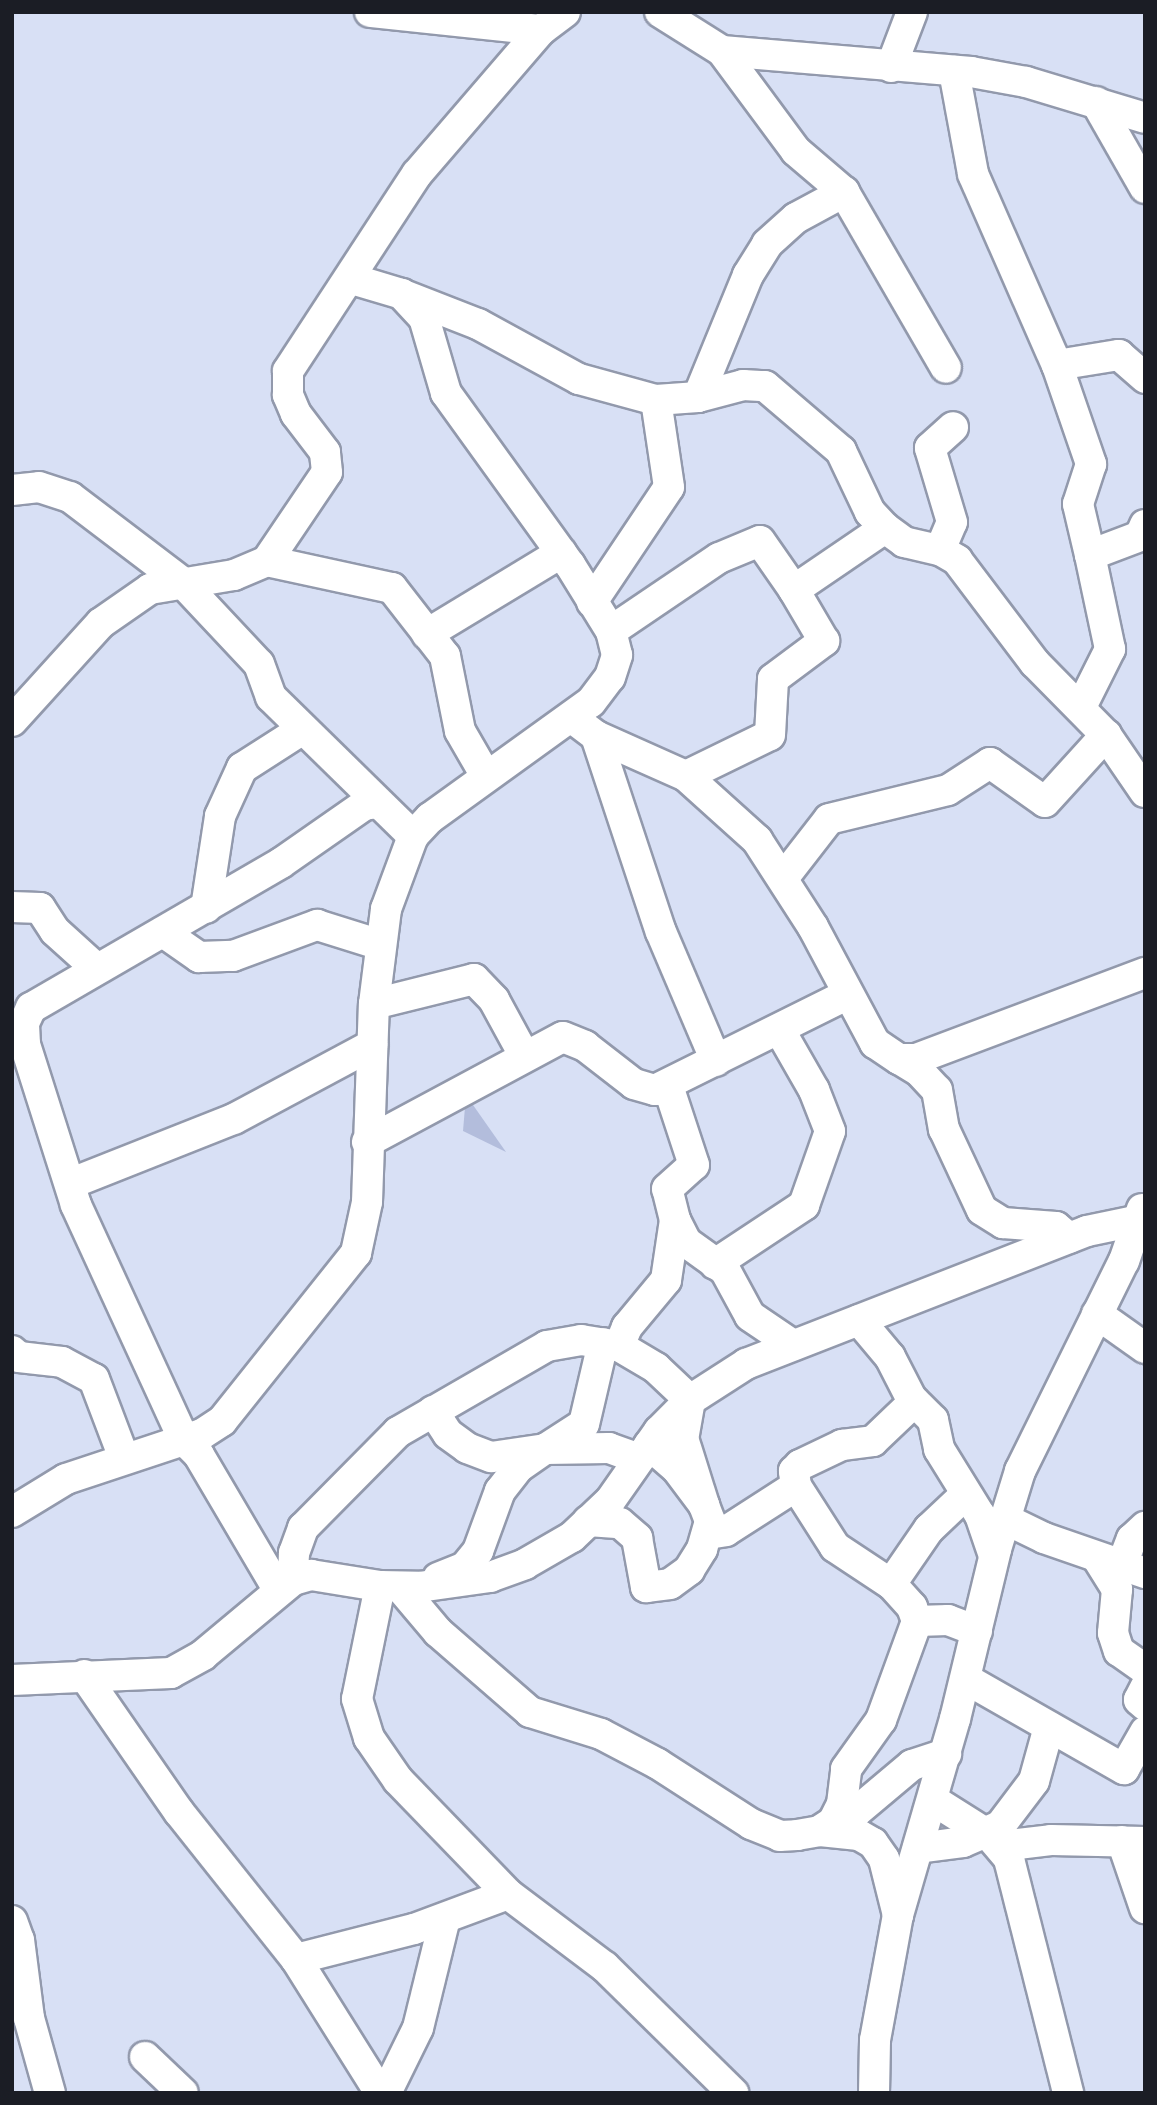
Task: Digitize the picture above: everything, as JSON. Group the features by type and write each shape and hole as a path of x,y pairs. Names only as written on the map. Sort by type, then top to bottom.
{"street":[{"path":"370,12 541,30"},
{"path":"12,721 101,623 150,589 234,575 267,561 327,472 325,452 296,414 288,395 288,371 352,279 417,174 541,30 565,12"},
{"path":"660,12 722,51 796,151 844,192 946,368"},
{"path":"891,67 912,12"},
{"path":"722,51 954,71 1026,82 1145,118"},
{"path":"954,71 974,174 1057,365 1091,464 1078,504 1110,649 1080,707"},
{"path":"1096,102 1145,188"},
{"path":"698,397 742,287 767,244 796,218 844,192"},
{"path":"352,279 402,294 478,324 579,379 656,400 698,397 743,385 765,386 841,451 870,512 885,528 904,542 940,550 957,560 1035,663 1106,735 1145,792"},
{"path":"12,1512 66,1479 184,1440 222,1421 356,1253 367,1202 367,1142 374,1004 386,909 413,836 486,776 591,702 610,677 617,655 611,631 528,502 459,416 438,374 424,318 402,294"},
{"path":"1057,365 1119,355 1145,378"},
{"path":"592,602 670,487 656,400"},
{"path":"940,550 953,522 930,448 953,427"},
{"path":"12,490 39,487 70,496 182,582 259,664 271,697 376,803 413,836"},
{"path":"1090,555 1140,536 1145,525"},
{"path":"794,590 885,528"},
{"path":"611,631 719,558 760,541 824,640 773,680 770,735 686,776"},
{"path":"427,634 561,553"},
{"path":"267,561 393,588 445,656 460,732 486,776"},
{"path":"570,716 596,736 686,776 748,831 784,877 846,995 875,1043 919,1071 937,1090 944,1129 982,1210 1003,1223 1056,1227 1069,1238"},
{"path":"206,908 220,816 242,768 303,729"},
{"path":"784,877 829,819 948,790 990,763 1045,802 1106,735"},
{"path":"596,736 661,932 716,1062"},
{"path":"286,1585 199,1455 184,1440 76,1205 72,1183 25,1044 24,1023 31,1008 281,863 363,805 376,803"},
{"path":"12,907 40,908 55,931 96,968"},
{"path":"163,932 199,957 233,956 317,925 382,945"},
{"path":"899,1059 916,1059 1145,973"},
{"path":"374,1004 474,979 494,1000 524,1055"},
{"path":"367,1142 543,1044 571,1038 634,1084 655,1090 668,1086 846,995"},
{"path":"715,1264 804,1205 830,1131 814,1090 779,1029"},
{"path":"72,1183 234,1119 372,1045"},
{"path":"668,1086 694,1165 667,1189 675,1220 686,1242 725,1270 750,1316 793,1345"},
{"path":"12,1680 171,1673 187,1666 286,1585 330,1576 400,1586 490,1577 525,1564 572,1537 690,1400 746,1364 1069,1238 1141,1215 1135,1258 1097,1314 1020,1471 1005,1519 946,1754 898,1915 875,2040 874,2093"},
{"path":"400,1586 465,1567 478,1550 500,1491 519,1467 584,1424 611,1345 666,1280 675,1220"},
{"path":"1097,1314 1145,1348"},
{"path":"859,1320 890,1357 914,1402 933,1420 939,1449 958,1474 965,1495 980,1515 994,1556"},
{"path":"286,1585 303,1528 398,1433 547,1346 580,1340 611,1345 656,1368 690,1400"},
{"path":"12,1351 19,1357 62,1362 94,1379 124,1458"},
{"path":"588,1521 620,1523 637,1538 646,1587 670,1584 689,1570 706,1520 683,1438 690,1400"},
{"path":"914,1402 873,1441 842,1445 800,1465 794,1471 796,1486 835,1547 891,1584 917,1620"},
{"path":"433,1411 448,1434 467,1448 491,1457 545,1449 609,1448 644,1452 677,1469 706,1520 726,1531 796,1486"},
{"path":"467,1448 489,1518"},
{"path":"891,1584 929,1529 965,1495"},
{"path":"1005,1519 1121,1566"},
{"path":"1145,1527 1132,1539 1121,1566 1113,1633 1119,1651 1145,1669"},
{"path":"400,1586 479,1671 530,1712 601,1734 658,1764 751,1824 780,1836 819,1831 841,1823 912,1765 946,1754"},
{"path":"400,1586 357,1699 369,1738 398,1780 508,1894 605,1967 733,2093"},
{"path":"917,1620 948,1620 977,1631"},
{"path":"819,1831 833,1822 842,1804 846,1769 881,1720 917,1620"},
{"path":"84,1675 179,1812 296,1959 383,2093 418,2028 445,1918"},
{"path":"966,1679 1049,1727 1134,1765 1145,1732"},
{"path":"1145,1689 1139,1700 1145,1705"},
{"path":"1049,1727 1044,1755 1028,1793 1000,1826 994,1840 1021,1900 1068,2093"},
{"path":"873,1843 926,1823 994,1840"},
{"path":"926,1823 963,1842 1133,1841 1145,1908"},
{"path":"819,1831 859,1835 873,1843 884,1859 898,1915"},
{"path":"296,1959 445,1918 508,1894"},
{"path":"12,1921 29,2018 50,2093"},
{"path":"145,2057 183,2093"}],"shaded area":[{"path":"466,1095 506,1152 463,1131"}]}
